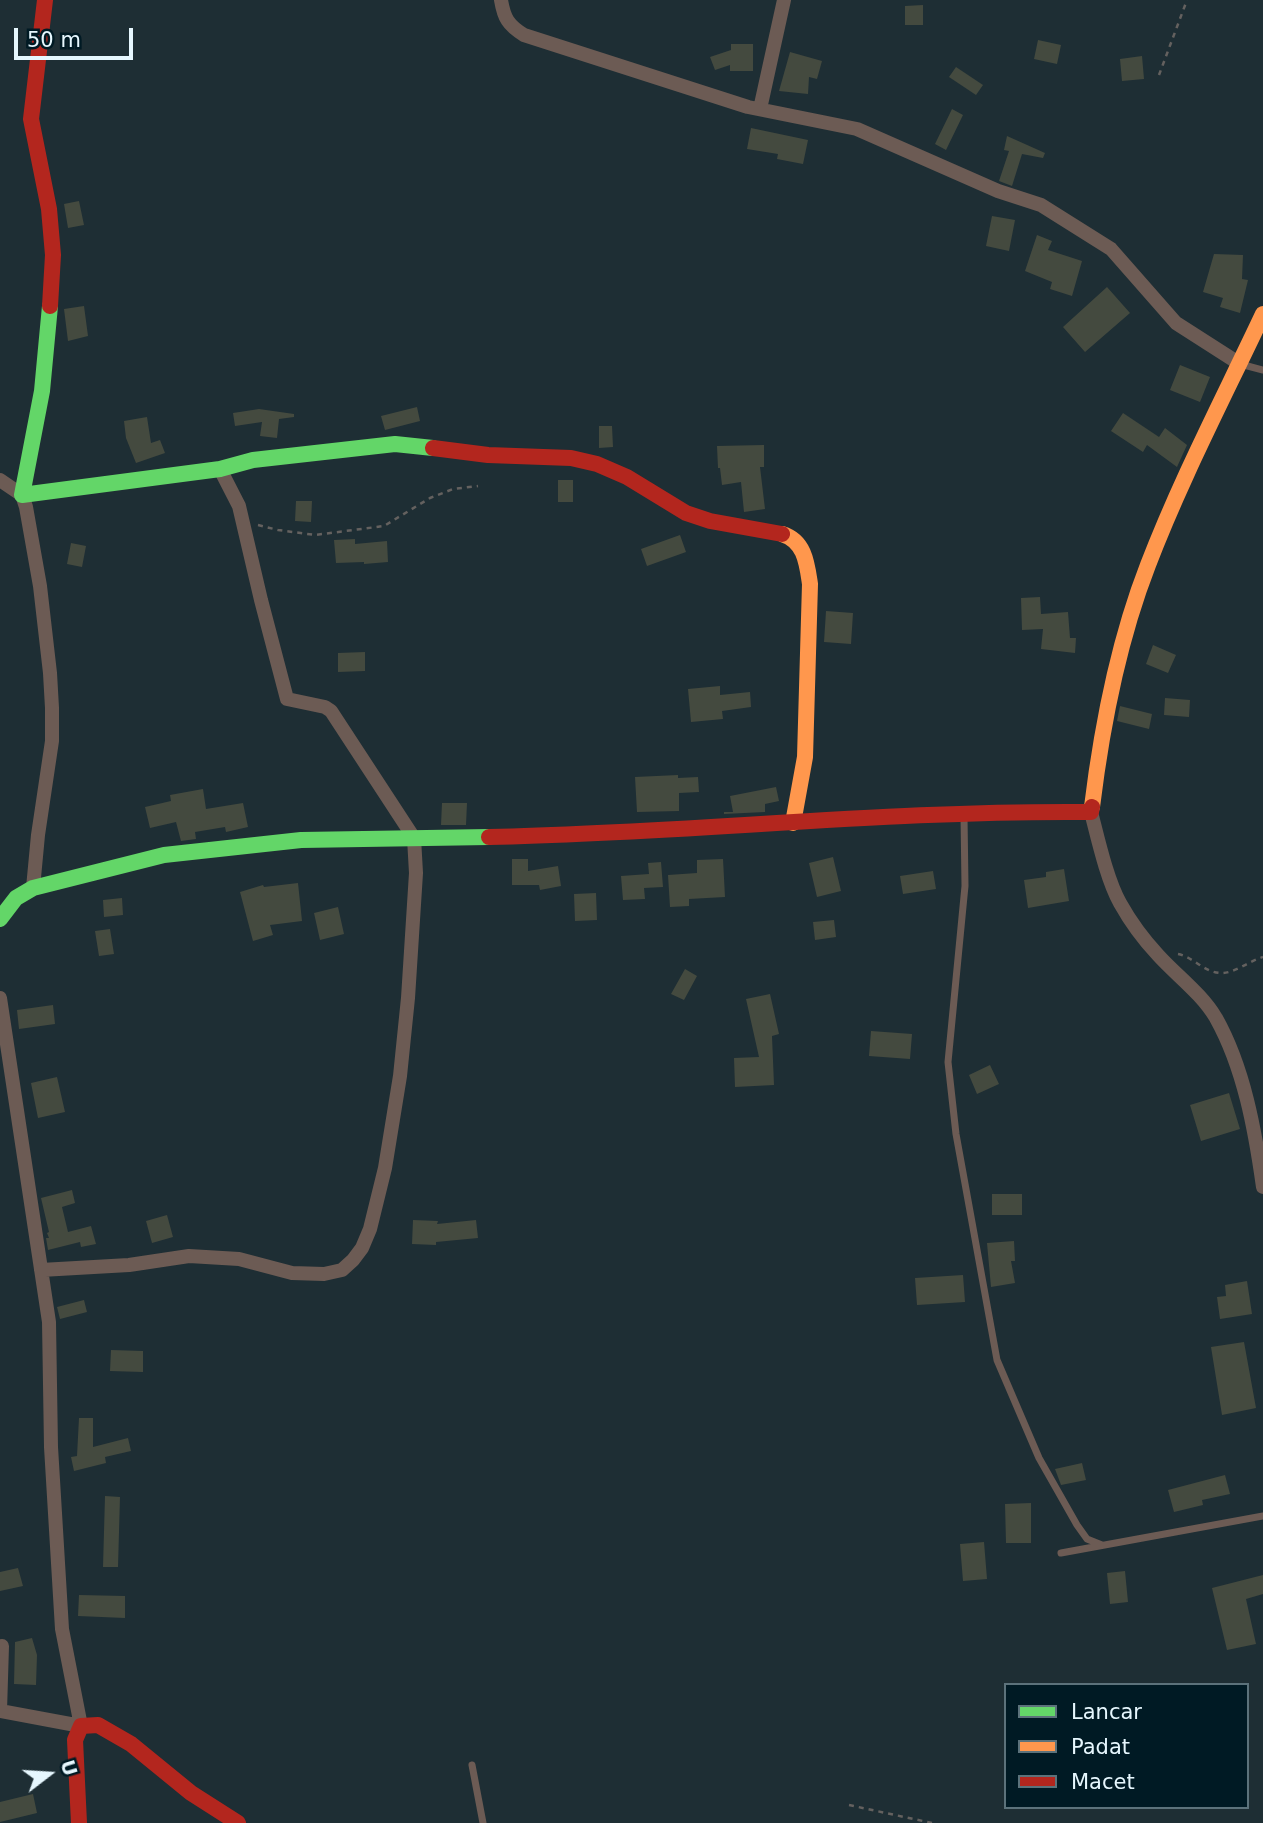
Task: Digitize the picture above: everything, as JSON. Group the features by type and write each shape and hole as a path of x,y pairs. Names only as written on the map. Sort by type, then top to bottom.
{"street":[{"path":"33,888 52,741 52,708 40,586 22,495 42,391 52,280 49,209 31,119 45,0"},
{"path":"501,0 504,17 509,26 524,34 760,109 857,129 998,191 1041,205 1111,249 1176,323 1240,364"},
{"path":"760,109 783,0"},
{"path":"1263,314 1160,534 1129,622 1109,696 1091,812 1119,902 1157,954 1204,1000 1215,1017 1230,1050 1244,1093 1257,1144 1263,1187"},
{"path":"0,480 22,495 220,469 253,460 395,444 488,455 571,458 597,464 627,477 686,513 710,521 775,531 796,540 807,562 810,618 805,757 793,823"},
{"path":"41,1270 129,1265 189,1255 239,1259 307,1275 342,1270 362,1248 370,1229 385,1168 398,1087 409,984 416,873 414,838 331,711 325,707 287,699 239,506 220,469"},
{"path":"0,919 16,898 33,888 164,855 301,840 574,835 964,813 1091,812"},
{"path":"0,998 48,1322 51,1447 62,1629 81,1726 75,1740 79,1823"},
{"path":"2,1646 0,1711 81,1726 98,1725 131,1744 191,1793 238,1823"}],"lane":[{"path":"1240,364 1263,370"},
{"path":"964,813 965,886 948,1062 956,1134 997,1360 1039,1458 1077,1525 1087,1539 1102,1545"},
{"path":"1061,1553 1263,1516"},
{"path":"472,1765 483,1823"}],"path":[{"path":"1159,75 1187,0"},
{"path":"242,520 278,530 314,535 384,526 430,498 453,489 478,486"},
{"path":"1157,954 1185,956 1218,973 1263,957"},
{"path":"849,1805 932,1823"}],"building":[{"path":"923,5 923,25 905,25 905,6"},
{"path":"1038,40 1061,45 1057,64 1034,59"},
{"path":"731,44 753,44 753,71 730,71 730,65 715,70 710,57 731,50"},
{"path":"790,52 822,61 817,79 809,77 808,94 779,91"},
{"path":"1142,56 1144,79 1122,81 1120,59"},
{"path":"956,67 983,85 976,95 949,77"},
{"path":"952,109 963,115 946,150 935,144"},
{"path":"751,128 808,140 803,164 777,159 778,154 747,149"},
{"path":"1007,136 1045,153 1043,158 1022,154 1012,186 999,181 1009,151 1004,150"},
{"path":"79,201 84,225 68,228 64,204"},
{"path":"992,216 1015,220 1009,251 986,246"},
{"path":"1037,235 1052,241 1048,250 1082,261 1072,296 1050,289 1052,282 1025,271"},
{"path":"1214,254 1243,255 1242,279 1248,280 1240,313 1220,307 1223,298 1203,292"},
{"path":"1107,287 1130,313 1085,352 1063,327"},
{"path":"84,306 88,336 68,341 64,309"},
{"path":"1180,365 1210,377 1200,402 1170,390"},
{"path":"417,407 420,421 385,430 381,416"},
{"path":"259,409 294,414 294,417 279,419 277,438 260,436 262,422 235,426 233,413"},
{"path":"1123,413 1159,437 1165,428 1187,445 1177,467 1147,445 1143,452 1111,431"},
{"path":"147,417 151,443 160,440 165,453 136,463 126,438 124,421"},
{"path":"599,426 612,426 613,447 599,448"},
{"path":"764,445 764,467 760,467 765,509 744,512 741,482 722,485 717,446"},
{"path":"558,480 573,480 573,502 558,502"},
{"path":"296,501 312,501 311,522 295,521"},
{"path":"680,535 686,552 647,566 641,549"},
{"path":"355,539 355,544 387,541 388,562 336,563 334,540"},
{"path":"71,543 86,546 82,567 67,564"},
{"path":"1040,597 1041,614 1068,612 1070,638 1076,638 1075,653 1041,649 1043,629 1022,630 1021,598"},
{"path":"826,611 853,613 851,644 824,642"},
{"path":"1153,645 1176,655 1168,673 1146,664"},
{"path":"365,652 365,671 338,672 338,653"},
{"path":"720,686 720,695 750,692 751,707 722,711 723,719 691,722 688,689"},
{"path":"1165,698 1190,700 1189,717 1164,715"},
{"path":"1120,706 1152,714 1149,729 1117,721"},
{"path":"678,775 678,778 698,777 699,792 679,793 679,811 637,812 635,777"},
{"path":"776,787 779,801 765,804 765,812 724,814 733,812 730,796"},
{"path":"203,789 206,809 243,803 248,827 226,832 225,827 195,832 196,839 181,841 176,822 150,828 145,807 171,801 170,795"},
{"path":"442,803 467,803 466,825 441,825"},
{"path":"833,857 841,891 817,897 809,863"},
{"path":"512,859 528,859 528,871 558,866 561,886 540,890 539,885 512,885"},
{"path":"723,859 725,897 689,899 689,906 670,907 668,875 697,873 697,860"},
{"path":"661,862 663,887 644,888 645,899 623,900 621,876 649,874 648,863"},
{"path":"1064,869 1069,901 1028,908 1024,880 1046,877 1046,872"},
{"path":"933,871 936,889 903,894 900,876"},
{"path":"298,883 302,921 270,925 273,935 253,941 240,892 263,885"},
{"path":"596,893 597,920 575,921 574,894"},
{"path":"122,898 123,915 104,917 103,900"},
{"path":"338,907 344,934 320,940 314,913"},
{"path":"834,920 836,937 815,940 813,922"},
{"path":"110,929 114,954 99,956 95,931"},
{"path":"685,969 697,976 684,1000 671,994"},
{"path":"770,994 779,1034 772,1036 774,1085 735,1087 734,1058 759,1057 746,999"},
{"path":"53,1005 55,1024 19,1029 17,1010"},
{"path":"871,1031 912,1034 910,1059 869,1056"},
{"path":"990,1065 999,1084 977,1094 969,1075"},
{"path":"57,1077 65,1112 38,1118 31,1083"},
{"path":"1229,1093 1240,1129 1201,1141 1190,1105"},
{"path":"72,1190 75,1203 62,1207 68,1232 91,1226 96,1244 81,1247 80,1242 48,1250 46,1238 49,1238 49,1232 41,1198"},
{"path":"992,1194 1022,1194 1022,1215 992,1215"},
{"path":"167,1215 173,1237 152,1243 146,1221"},
{"path":"413,1220 438,1221 437,1224 476,1220 478,1238 436,1242 436,1245 412,1244"},
{"path":"1014,1241 1015,1261 1011,1261 1015,1283 991,1287 987,1243"},
{"path":"963,1275 965,1302 917,1305 915,1278"},
{"path":"1247,1281 1252,1314 1220,1319 1217,1297 1226,1296 1225,1285"},
{"path":"84,1300 87,1312 60,1319 57,1307"},
{"path":"1244,1342 1256,1408 1222,1415 1211,1347"},
{"path":"111,1350 143,1351 143,1372 110,1371"},
{"path":"79,1418 93,1418 93,1447 128,1438 131,1451 105,1457 106,1463 74,1471 71,1457 77,1456"},
{"path":"1082,1463 1086,1480 1061,1485 1055,1469"},
{"path":"1225,1475 1230,1494 1202,1500 1203,1505 1174,1512 1168,1490"},
{"path":"105,1496 120,1497 118,1567 103,1567"},
{"path":"1031,1503 1031,1543 1006,1543 1005,1504"},
{"path":"984,1542 987,1579 963,1581 960,1544"},
{"path":"18,1568 23,1586 0,1591 0,1572"},
{"path":"1125,1571 1128,1602 1110,1604 1107,1573"},
{"path":"1263,1575 1263,1594 1246,1599 1256,1644 1227,1650 1212,1588"},
{"path":"79,1595 125,1596 125,1618 78,1616"},
{"path":"32,1638 37,1655 36,1685 14,1684 15,1642"},
{"path":"33,1794 37,1813 0,1822 0,1802"}],"traffic: fast":[{"path":"50,306 42,391 22,495 220,469 253,460 395,444 433,448"},
{"path":"0,919 16,898 33,888 164,855 301,840 489,837"}],"traffic: slow":[{"path":"1092,807 1112,684 1137,594 1174,501 1263,314"},
{"path":"782,534 796,542 804,554 810,584 805,757 793,823"}],"traffic: jam":[{"path":"45,0 31,119 49,209 53,255 50,306"},
{"path":"433,448 488,455 571,458 597,464 627,477 686,513 710,521 782,534"},
{"path":"489,837 940,814 1091,812 1092,807"},
{"path":"79,1823 75,1740 81,1726 98,1725 131,1744 191,1793 238,1823"}]}
